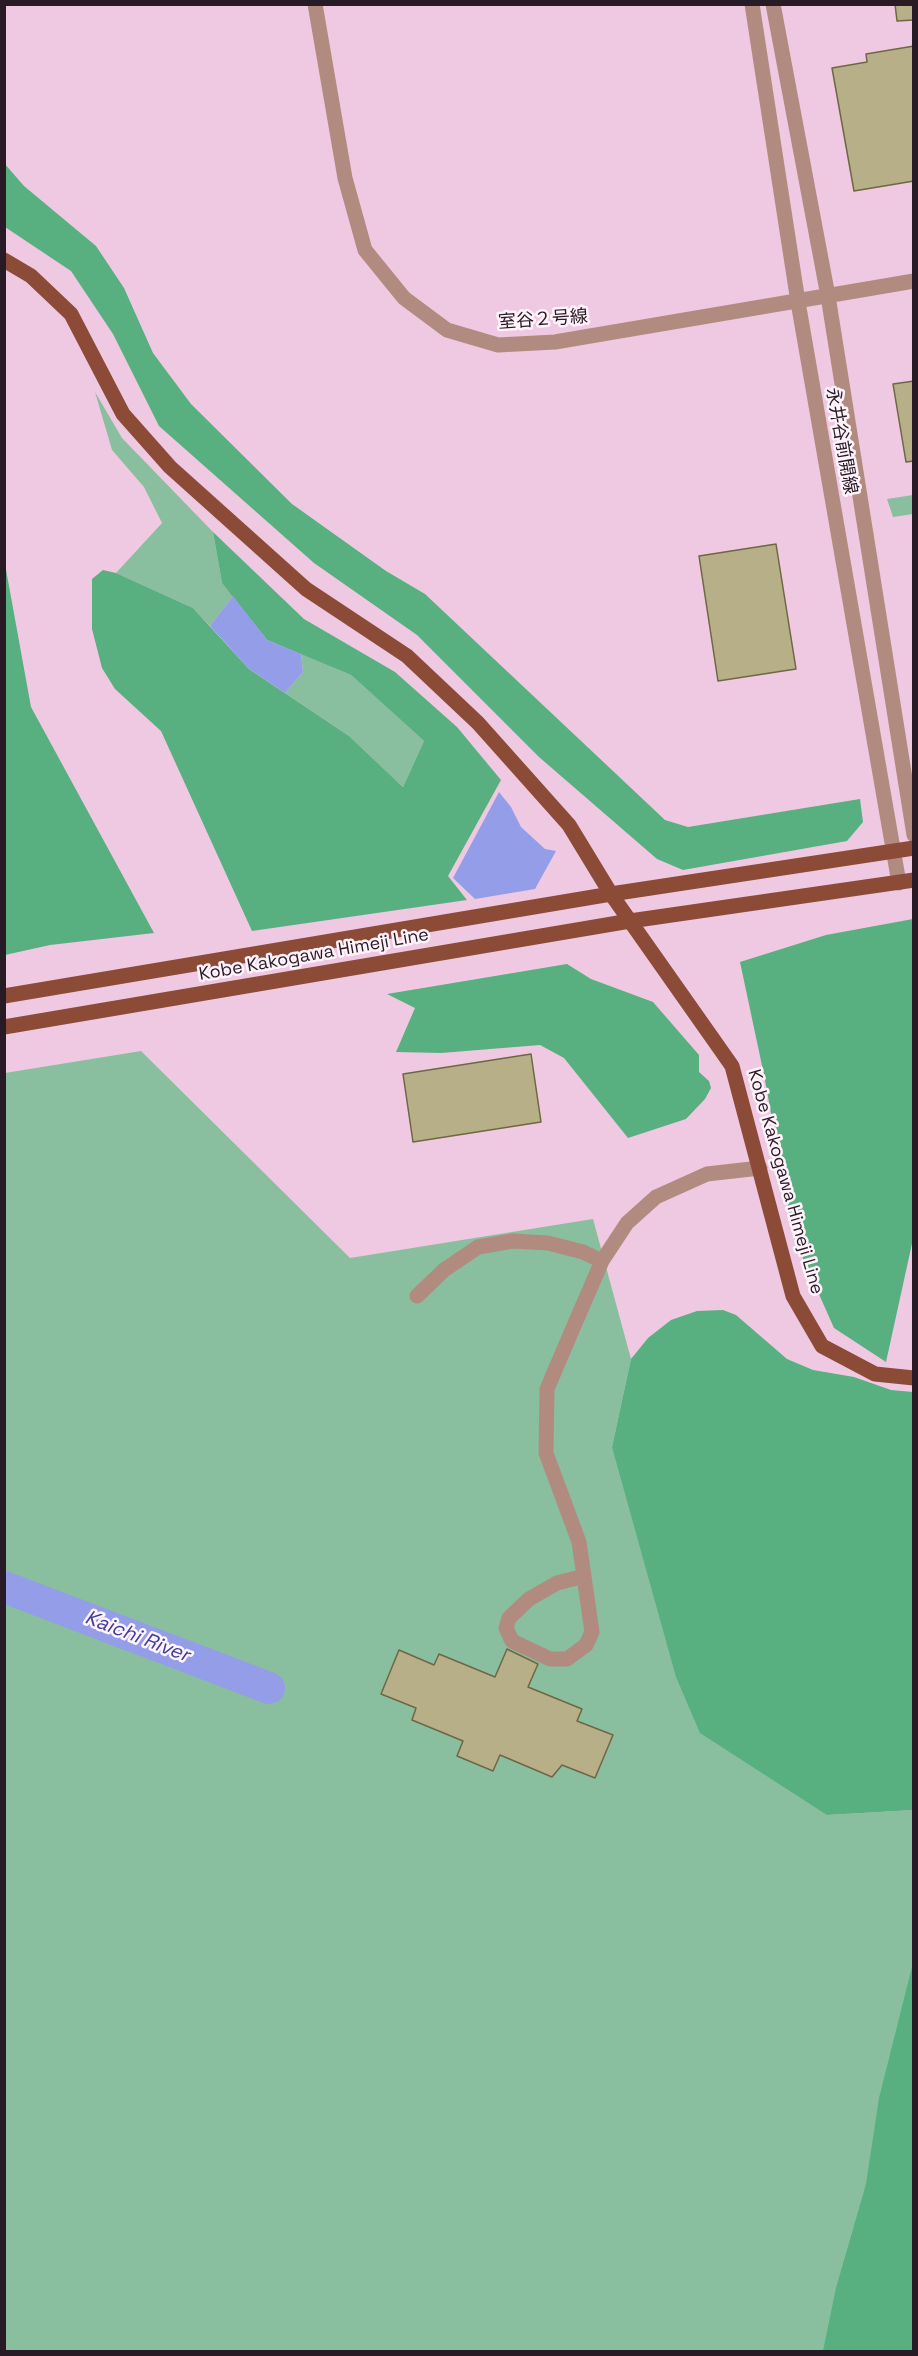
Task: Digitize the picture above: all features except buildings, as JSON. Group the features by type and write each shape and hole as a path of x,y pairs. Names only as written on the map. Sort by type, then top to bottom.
{"main road":[{"name":"Kobe Kakogawa Himeji Line","path":"4,261 31,276 71,314 123,414 170,467 306,589 407,656 478,723 569,825 611,894 732,1066 793,1296 822,1346 875,1374 914,1378"},
{"name":"Kobe Kakogawa Himeji Line","path":"4,996 611,894 914,848"},
{"name":"Kobe Kakogawa Himeji Line","path":"4,1027 630,921 906,882"}],"street":[{"name":"室谷２号線","path":"315,4 345,178 365,250 404,298 447,330 498,345 555,342 914,281"},
{"name":"永井谷前開線","path":"752,4 798,302 893,851 906,882"},
{"name":"永井谷前開線","path":"773,4 828,296 914,835"},
{"path":"584,1576 557,1583 530,1599 509,1618 506,1628 512,1641 550,1659 567,1659 586,1645 592,1632 584,1576 579,1542 546,1453 547,1389 602,1261 627,1223 656,1197 707,1174 760,1168"},
{"path":"417,1296 444,1270 478,1247 513,1241 548,1243 583,1252 602,1261"}],"green space":[{"path":"4,163 24,186 96,246 124,288 153,353 191,404 292,504 386,571 425,594 665,820 688,827 860,799 863,822 847,841 683,870 657,859 539,757 417,635 314,563 159,426 113,334 71,271 5,227"},
{"path":"95,392 122,438 213,532 222,583 233,596 210,626 193,608 116,573 162,523 144,487 112,450"},
{"path":"913,495 913,514 893,517 887,499"},
{"path":"213,532 304,619 395,672 457,727 501,780 448,876 467,900 252,931 161,731 115,689 102,668 92,629 92,579 103,570 116,573 193,608 249,669 349,736 403,787 424,741 351,675 267,640 222,583"},
{"path":"5,564 31,707 154,933 50,945 5,955"},
{"path":"301,654 351,675 424,741 403,787 349,736 285,693 303,672"},
{"path":"913,919 913,1239 886,1362 834,1328 794,1238 764,1075 740,962 826,935"},
{"path":"567,964 591,979 653,1002 699,1055 699,1072 709,1081 711,1088 705,1099 686,1119 628,1138 564,1058 540,1045 441,1053 396,1052 415,1008 387,994"},
{"path":"141,1051 350,1258 593,1219 631,1359 612,1447 827,1815 913,1810 913,2047 833,2351 5,2352 5,1073"},
{"path":"723,1310 736,1315 787,1359 813,1370 854,1377 891,1390 913,1392 913,1810 827,1815 700,1733 676,1677 612,1447 631,1359 648,1338 671,1320 697,1311"},
{"path":"913,1963 913,2351 823,2351 836,2288 866,2184 879,2098"}],"water":[{"path":"233,596 267,640 301,654 303,672 285,693 249,669 210,626"},
{"path":"499,792 511,807 521,827 545,849 556,851 535,889 475,899 453,878"}],"waterway":[{"name":"Kaichi River","path":"4,1587 269,1688"}]}
